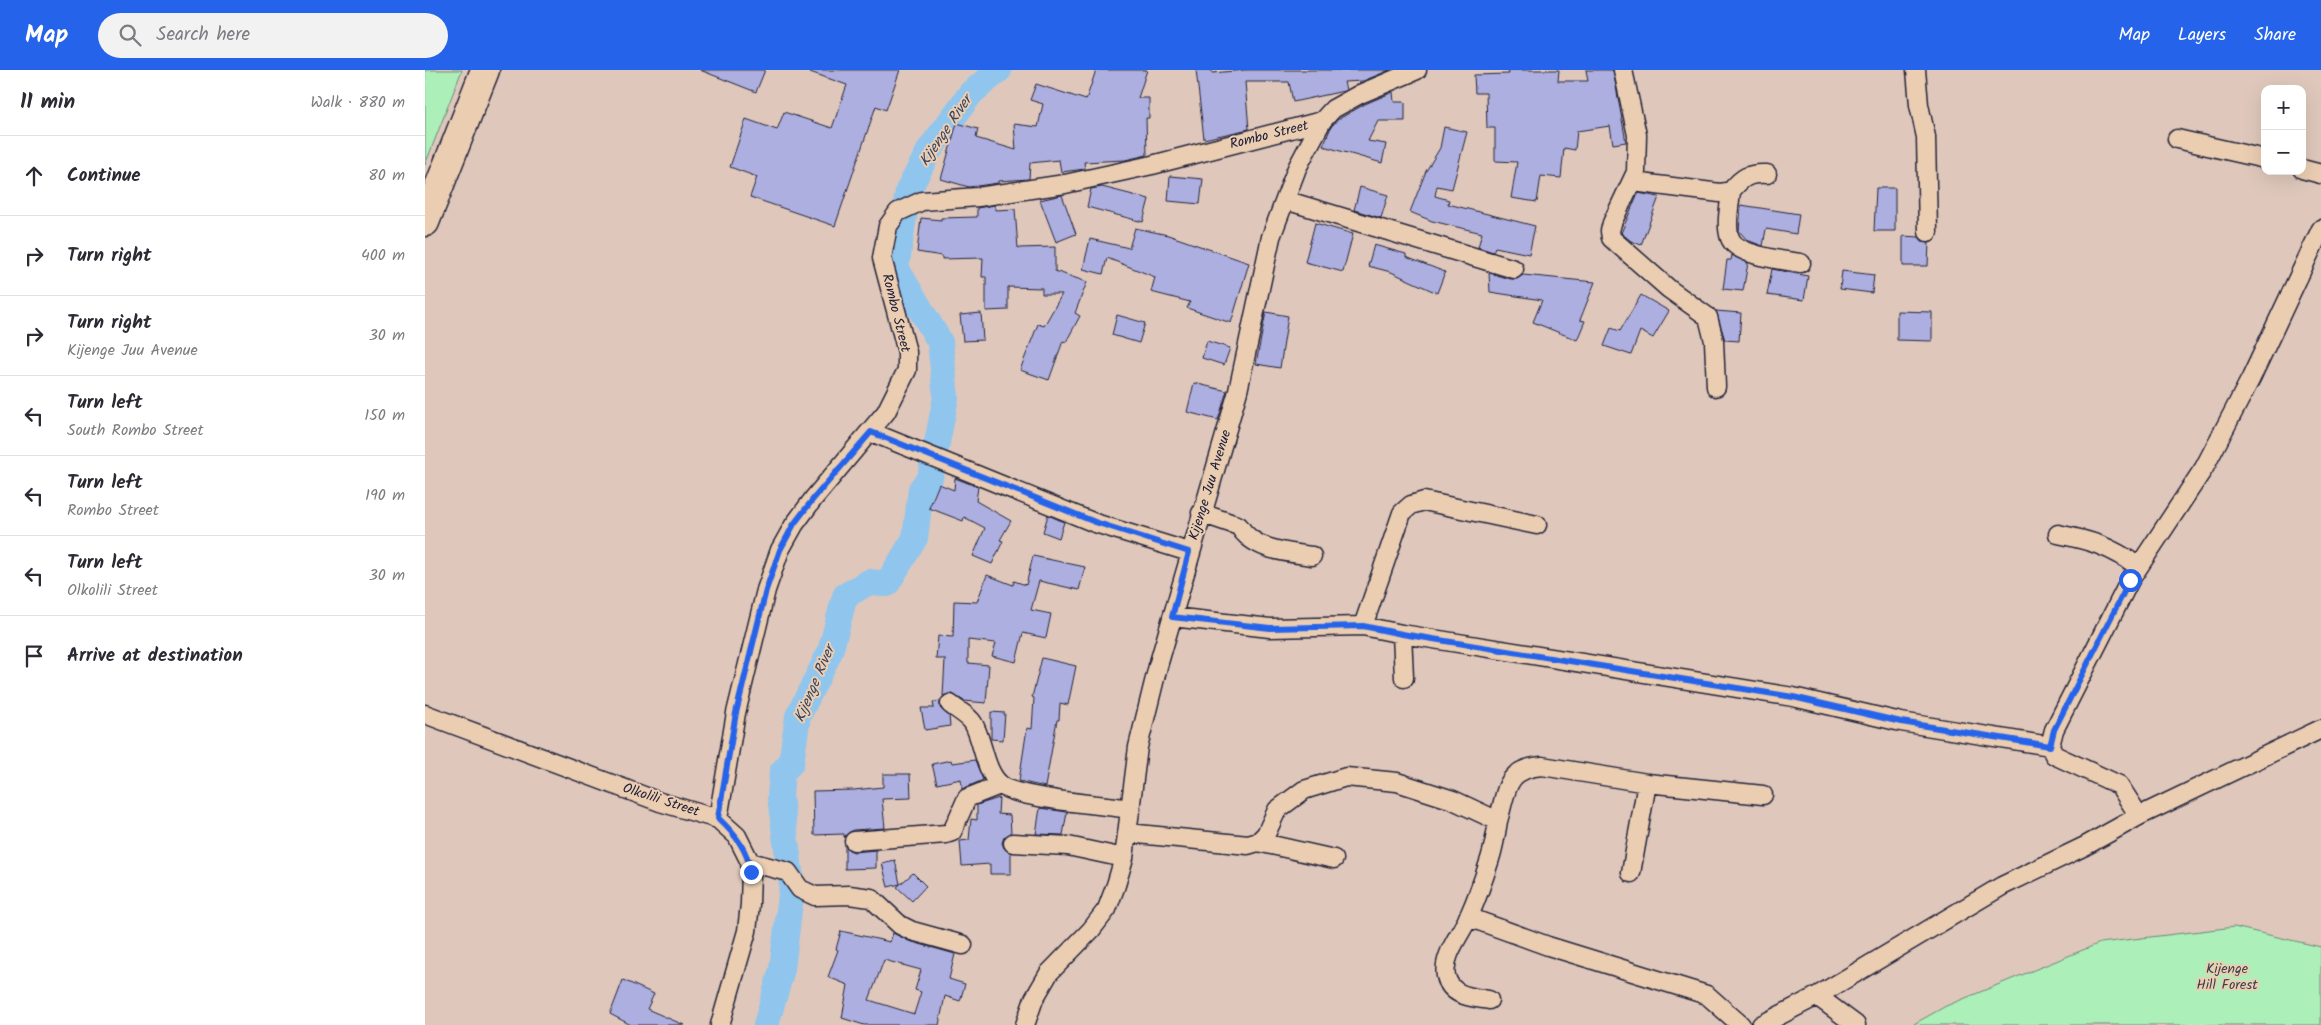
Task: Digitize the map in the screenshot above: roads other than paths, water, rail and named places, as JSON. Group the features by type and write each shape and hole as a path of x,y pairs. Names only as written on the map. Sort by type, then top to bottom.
{"main road":[{"path":"425,222 485,70"}],"street":[{"name":"Kijenge Juu Avenue","path":"1025,1025 1034,999 1049,973 1091,930 1107,909 1124,858 1139,747 1157,666 1189,552 1238,391 1271,237 1297,168 1322,122 1333,109 1360,94 1417,70"},
{"path":"1623,70 1637,134 1636,172 1633,182 1612,223 1610,230 1611,238 1669,289 1708,317 1714,341 1715,387"},
{"path":"1916,70 1919,105 1926,137 1928,232"},
{"name":"Rombo Street","path":"718,818 736,713 766,590 780,550 794,524 886,412 907,370 907,352 882,258 888,226 898,212 923,201 978,197 1065,184 1322,122"},
{"path":"2177,139 2261,158"},
{"path":"2306,170 2321,174"},
{"path":"1767,174 1752,173 1741,179 1731,191 1730,239 1734,245 1766,257 1801,263"},
{"path":"1633,182 1720,193 1731,191"},
{"path":"1285,200 1514,269"},
{"path":"2139,816 2119,785 2066,763 2054,756 2050,746 2054,730 2138,566 2204,468 2251,378 2321,229"},
{"path":"871,432 1095,522 1189,552"},
{"path":"1363,626 1402,513 1411,505 1424,501 1537,525"},
{"path":"1201,514 1239,526 1242,534 1273,551 1312,556"},
{"path":"2058,534 2093,542 2115,550 2138,566"},
{"path":"1172,617 1270,628 1363,626 1402,634 1793,697 1901,722 2050,746"},
{"path":"1402,634 1404,678"},
{"path":"950,704 973,722 984,756 1000,785 1015,792 1037,797 1131,809"},
{"name":"Olkolili Street","path":"425,714 660,802 718,818 737,836 754,863 751,872 747,931 720,1025"},
{"path":"1761,1025 1817,996 2002,886 2085,846 2139,816 2321,729"},
{"path":"1489,1000 1458,994 1446,976 1449,955 1468,918 1490,858 1507,788 1514,775 1525,768 1542,766 1647,783 1763,795"},
{"path":"1259,842 1266,834 1277,810 1304,790 1346,777 1397,782 1453,800 1498,821"},
{"path":"1631,873 1647,783"},
{"path":"854,841 952,832 967,798 1000,785"},
{"path":"1128,833 1248,845 1259,842 1335,859"},
{"path":"1013,843 1068,846 1124,858"},
{"path":"754,863 788,872 800,889 815,896 849,895 871,898 900,925 912,931 963,945"},
{"path":"1468,918 1549,946 1707,995 1741,1025"},
{"path":"1817,996 1856,1025"}],"waterway":[{"name":"Kijenge River","path":"766,1025 782,969 792,886 780,797 782,772 791,763 798,716 830,652 845,596 869,582 887,584 915,538 921,489 930,478 946,397 940,342 896,268 908,191 930,149 971,93 999,70"}],"park label":[{"name":"Kijenge Hill Forest","path":"2227,978"}]}
